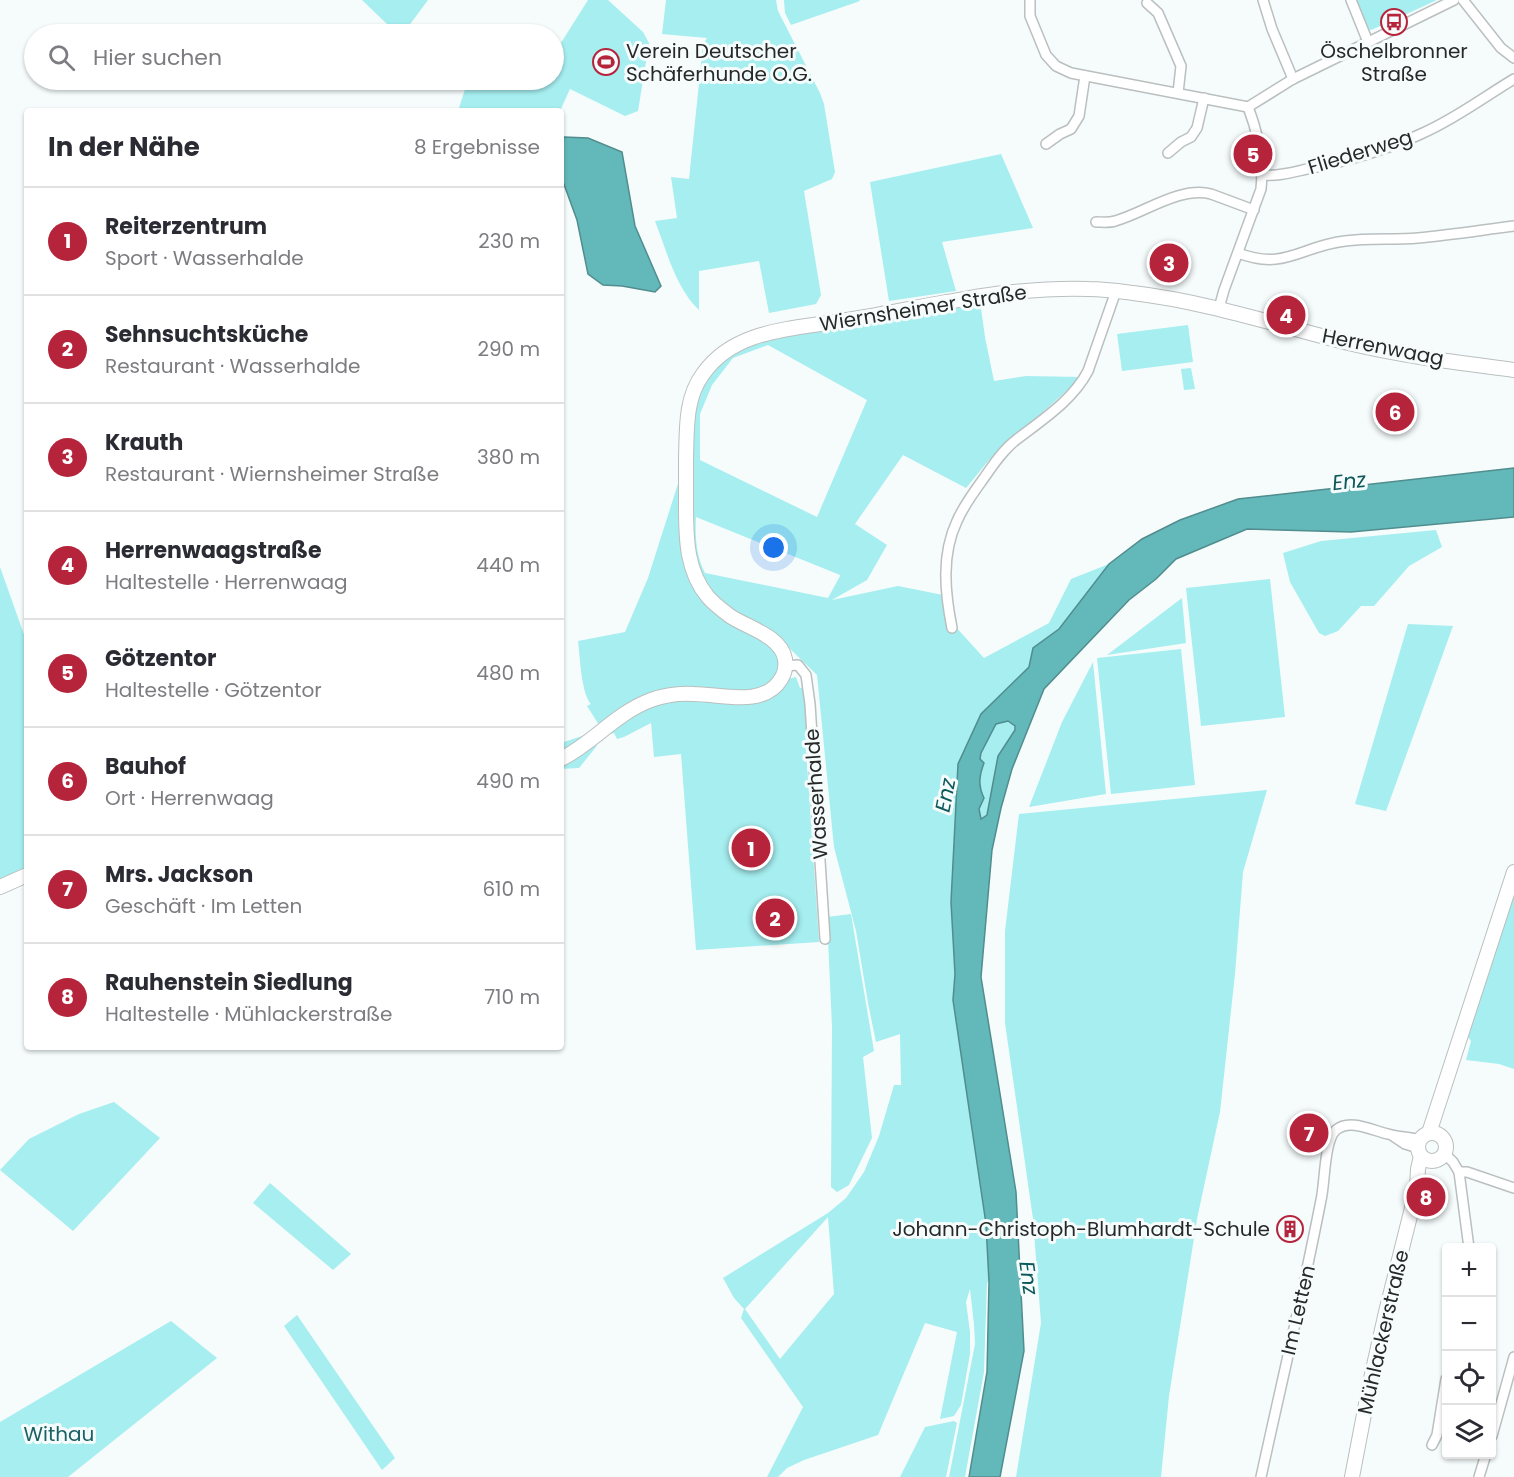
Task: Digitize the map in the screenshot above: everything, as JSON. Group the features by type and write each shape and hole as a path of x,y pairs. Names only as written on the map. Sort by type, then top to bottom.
{"main road":[{"name":"Wiernsheimer Straße","path":"785,666 782,649 772,639 731,617 708,596 692,569 686,538 687,428 691,398 701,376 710,364 734,346 755,336 999,293 1092,289 1167,297 1220,308"},
{"name":"Herrenwaag","path":"1220,308 1360,346 1514,370"},
{"path":"564,757 576,751 627,711 650,700 679,694 740,697 764,694 781,680 785,666"},
{"path":"1445,1154 1440,1160 1427,1146 1514,872"},
{"path":"0,887 24,876"},
{"name":"Mühlackerstraße","path":"1352,1477 1386,1312 1417,1188 1428,1172 1427,1146"}],"street":[{"path":"1030,0 1030,16 1046,55 1056,66 1085,76 1248,107 1293,79 1454,0"},
{"path":"1263,0 1293,79"},
{"path":"1351,0 1368,42"},
{"path":"1463,0 1501,48 1514,58"},
{"path":"1147,3 1158,13 1181,66 1178,93"},
{"path":"1046,144 1071,129 1079,116 1085,76"},
{"name":"Fliederweg","path":"1263,175 1274,176 1387,148 1424,133 1480,102 1514,78"},
{"path":"1168,153 1191,137 1197,128 1204,98"},
{"path":"1220,308 1224,290 1261,189 1263,175 1256,128 1248,107"},
{"path":"1096,222 1113,222 1180,196 1203,192 1254,210"},
{"path":"1238,253 1251,258 1267,260 1286,258 1337,242 1417,238 1514,226"},
{"path":"952,628 945,573 948,550 956,521 1000,456 1013,442 1047,417 1083,380 1116,291"},
{"name":"Wasserhalde","path":"785,666 798,665 806,675 810,704 825,939"},
{"name":"Im Letten","path":"1261,1477 1310,1259 1331,1136 1336,1129 1345,1125 1357,1125 1391,1135 1407,1136 1427,1146"},
{"path":"1445,1154 1459,1172 1468,1243"},
{"path":"1459,1172 1467,1172 1514,1188"},
{"path":"1496,1423 1509,1390 1514,1357"},
{"path":"1432,1445 1437,1435 1442,1404"},
{"path":"1479,1477 1485,1459"}],"green space":[{"path":"362,0 428,0 410,24 387,24"},
{"name":"Verein Deutscher Schäferhunde O.G.","path":"588,0 608,0 643,32 649,43 638,111 625,116 570,89 561,108 459,108 465,90 564,90 564,38"},
{"path":"666,0 776,0 778,11 824,104 835,172 832,179 804,191 821,295 816,304 769,313 759,261 699,271 699,310 678,280 655,221 677,218 671,177 689,179 703,45 707,38 662,34"},
{"path":"784,0 860,1 791,25 785,13"},
{"path":"1355,0 1437,0 1398,18 1397,16 1391,19 1392,21 1371,30 1366,28"},
{"path":"1001,154 1033,228 942,242 956,291 889,301 870,182"},
{"path":"980,301 994,381 1026,376 1082,377 989,460 966,488 903,455 855,524 887,545 867,580 832,600 898,586 948,596 953,624 984,658 1049,623 1071,579 1109,564 1059,630 1033,648 1030,667 981,714 958,764 951,902 955,974 953,1000 986,1224 989,1282 987,1283 984,1372 965,1477 949,1477 975,1344 970,1289 966,1302 970,1354 961,1405 954,1416 940,1419 957,1332 925,1323 878,1435 804,1460 787,1468 778,1477 767,1477 803,1407 741,1318 744,1309 734,1298 723,1278 828,1213 846,1198 864,1172 879,1136 894,1085 901,1085 900,1034 876,1042 856,931 834,847 817,675 784,643 732,613 712,594 693,555 692,419 702,384 720,361 752,342","holes":["768,345 867,400 817,517 700,460 700,414 712,385 733,358","696,517 840,576 828,598 705,573 696,539","828,1217 834,1294 780,1359 745,1309"]},
{"path":"1188,325 1193,362 1122,371 1117,334"},
{"path":"1191,368 1195,389 1184,390 1181,369"},
{"path":"683,468 694,581 776,650 779,660 777,674 768,684 750,691 676,690 564,753 564,742 601,728 587,706 591,704 583,683 578,641 625,632 648,578"},
{"path":"1436,530 1442,547 1409,566 1374,606 1361,606 1338,631 1325,636 1319,633 1290,582 1283,553 1321,541"},
{"path":"0,567 24,635 24,872 0,883"},
{"path":"1270,579 1285,717 1201,726 1186,588"},
{"path":"1182,598 1186,643 1107,655"},
{"path":"1408,624 1453,626 1386,811 1355,804"},
{"path":"1181,649 1195,785 1111,794 1097,658"},
{"path":"1093,662 1106,794 1029,807 1062,722"},
{"path":"796,677 800,688 806,687 811,747 806,748 819,942 696,950 681,754 654,757 651,723 617,739 614,733 608,735 625,718 667,700 771,697 784,688 788,679"},
{"path":"1008,721 1015,726 1015,730 998,756 987,815 981,820 979,809 984,798 980,781 984,763 980,759 981,753 996,724"},
{"path":"599,740 579,768 564,769 564,762"},
{"path":"1267,790 1243,872 1220,1112 1197,1219 1169,1396 1161,1477 1016,1477 1041,1323 1033,1219 1005,1023 1005,931 1019,814"},
{"path":"1514,880 1514,1069 1499,1064 1466,1060 1471,1041 1465,1033"},
{"path":"851,914 874,1051 863,1057 872,1138 849,1185 837,1192 831,1187 832,1027 827,917"},
{"path":"114,1102 160,1138 73,1231 0,1170 29,1139 79,1114"},
{"path":"270,1183 351,1254 333,1270 253,1203"},
{"path":"297,1315 395,1458 382,1470 284,1326"},
{"name":"Withau","path":"171,1321 217,1358 68,1477 0,1477 0,1422"},
{"path":"954,1421 957,1423 946,1477 900,1477 925,1427"}],"shaded area":[{"path":"564,137 588,138 622,152 635,226 661,286 655,292 603,285 588,274 577,220 564,184"},
{"path":"1514,468 1514,517 1351,532 1247,529 1176,559 1156,579 1129,600 1044,689 1012,769 1001,808 992,850 981,977 1016,1192 1024,1351 1000,1477 969,1477 987,1372 989,1282 986,1224 953,1000 955,974 951,902 958,764 981,714 1029,667 1033,648 1059,629 1109,564 1142,539 1180,520 1238,499","holes":["1008,721 1015,726 1015,730 998,756 987,815 981,819 979,809 984,798 980,785 984,763 980,759 981,753 996,724"]}],"place":[{"name":"Öschelbronner Straße","path":"1394,22"},
{"name":"Verein Deutscher Schäferhunde O.G.","path":"606,62"},
{"name":"Götzentor","path":"1253,154"},
{"name":"Krauth","path":"1169,263"},
{"name":"Herrenwaagstraße","path":"1286,315"},
{"name":"Bauhof","path":"1395,412"},
{"name":"Reiterzentrum","path":"751,848"},
{"name":"Sehnsuchtsküche","path":"775,918"},
{"name":"Mrs. Jackson","path":"1309,1133"},
{"name":"Rauhenstein Siedlung","path":"1426,1197"},
{"name":"Johann-Christoph-Blumhardt-Schule","path":"1290,1229"}],"water label":[{"name":"Enz","path":"1349,481"},
{"name":"Enz","path":"945,795"},
{"name":"Enz","path":"1029,1278"}]}
